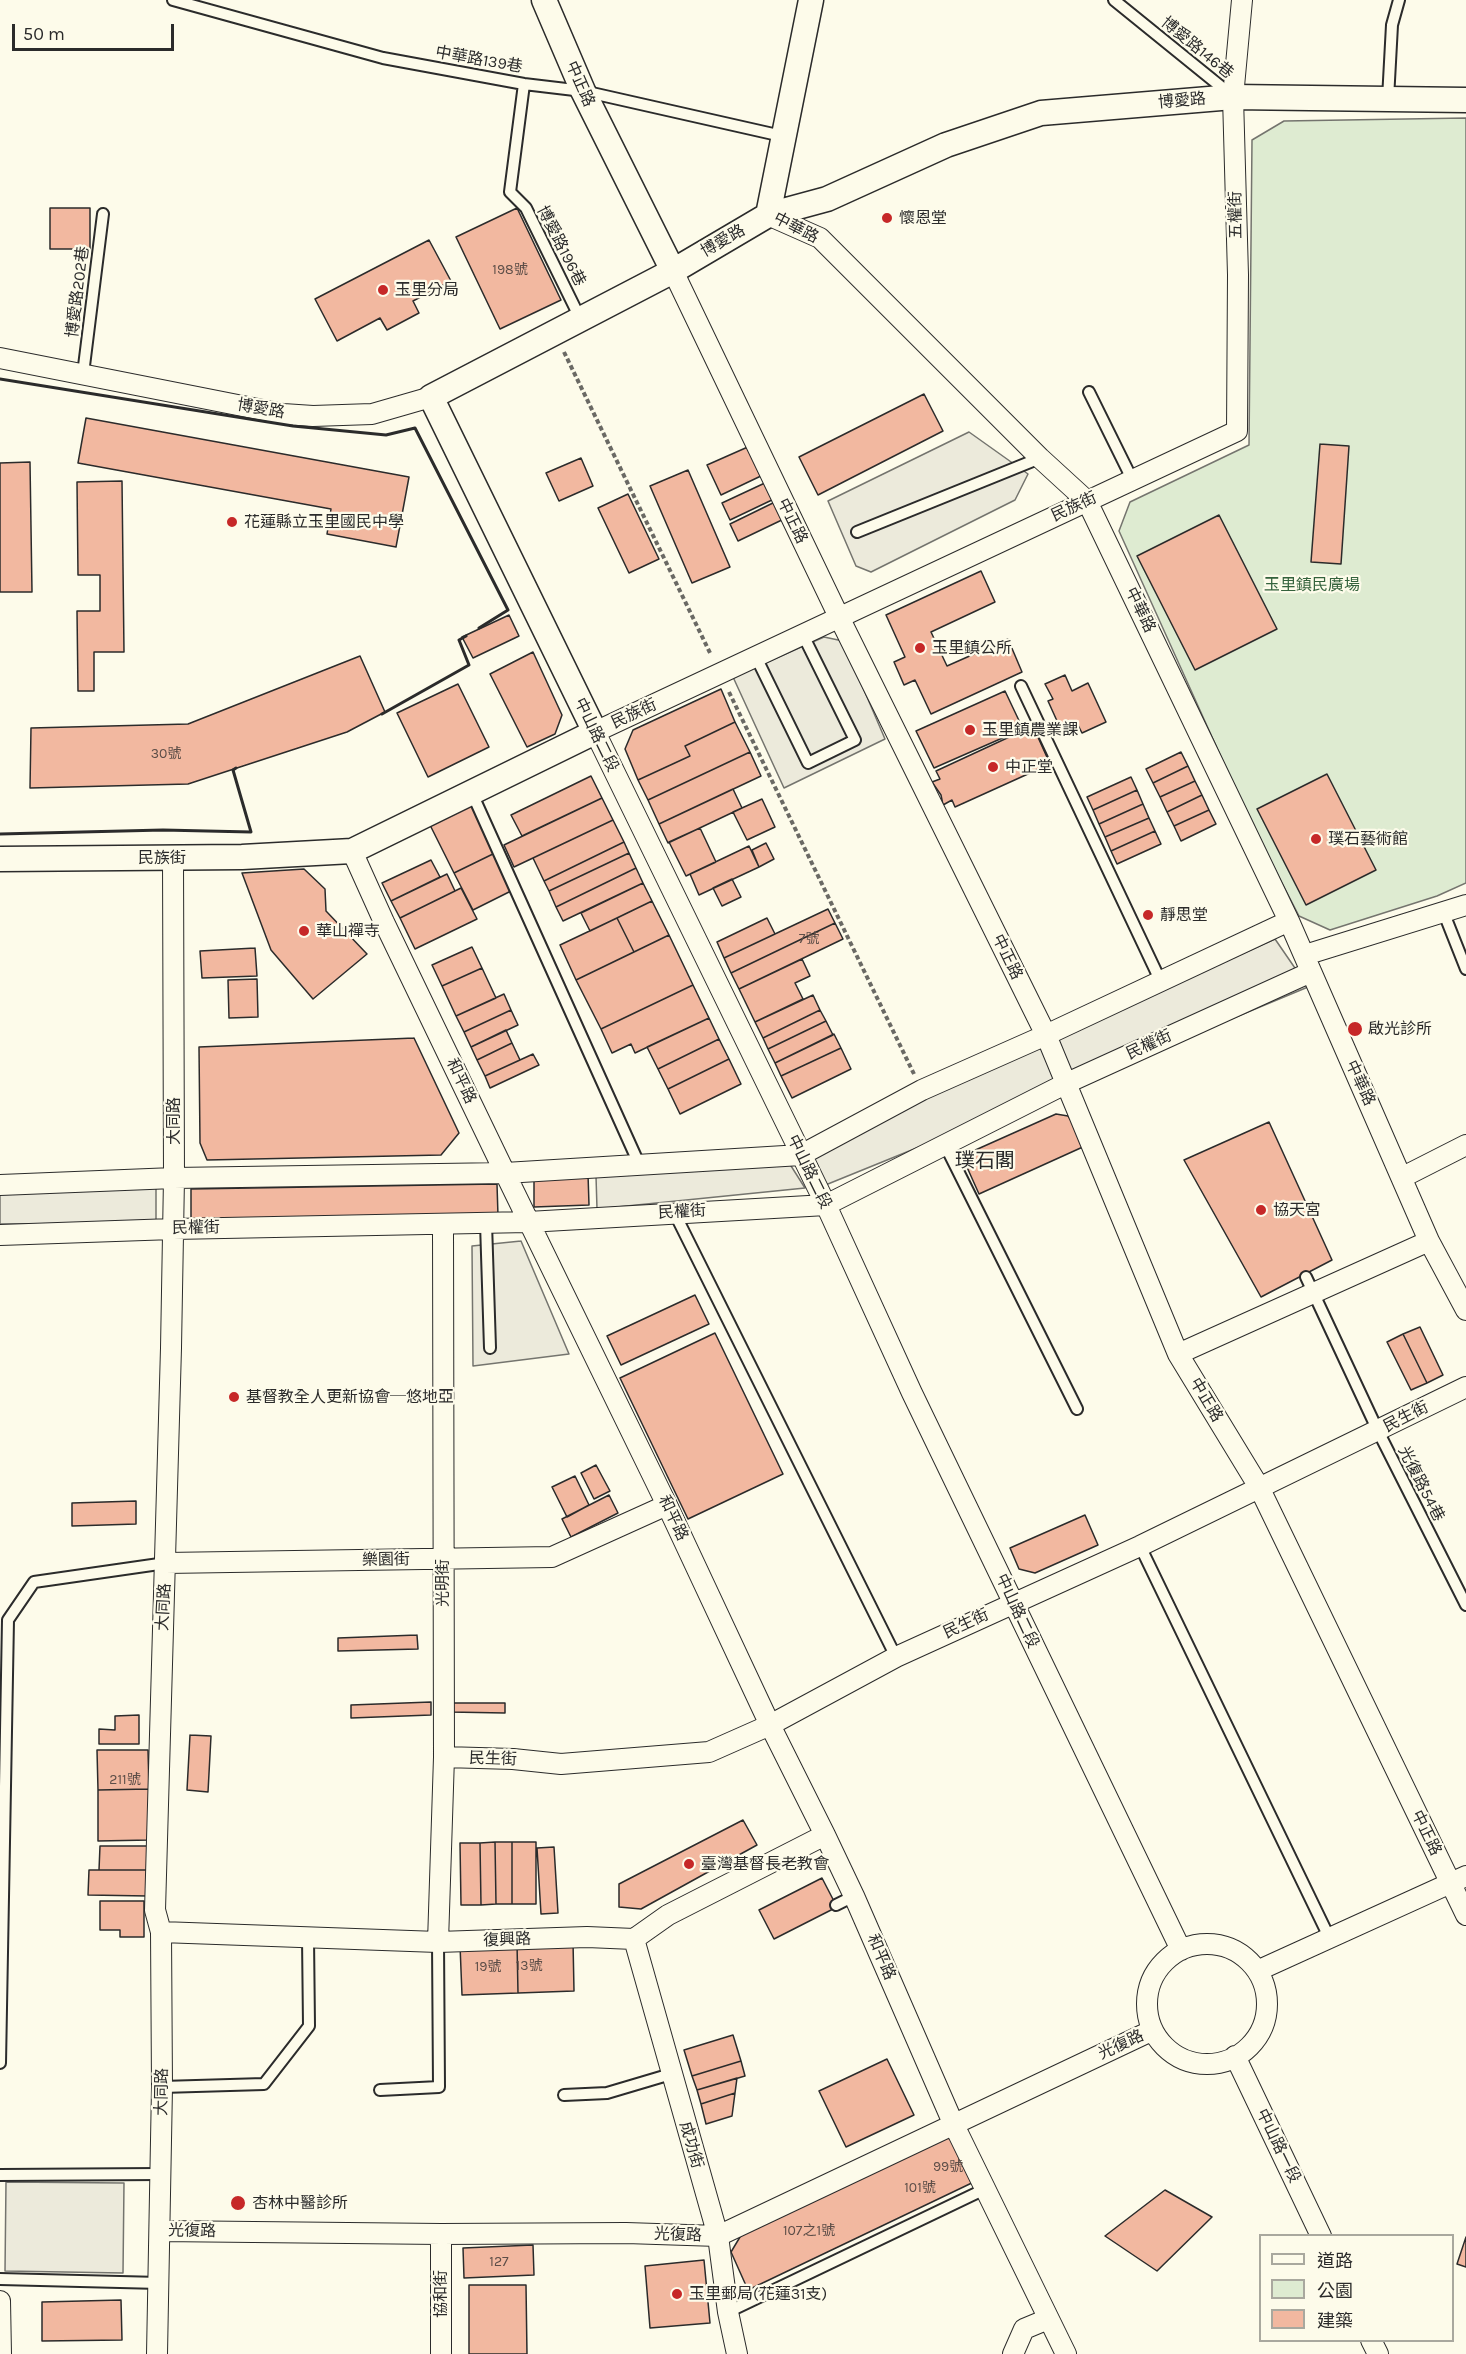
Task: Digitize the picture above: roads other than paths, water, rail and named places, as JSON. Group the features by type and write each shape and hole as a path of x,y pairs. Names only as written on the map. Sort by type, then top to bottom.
{"street":[{"name":"中正路","path":"544,0 583,91 1046,1035 1178,1354 1259,1487 1458,1880 1466,1915"},
{"name":"中華路","path":"811,0 768,215 820,238 1040,458 1087,501 1289,921 1403,1177 1429,1241 1466,1310"},
{"name":"五權街","path":"1237,431 1238,275 1233,97 1242,0"},
{"name":"博愛路","path":"0,358 283,414 372,414 431,397 673,271 768,215 827,199 946,145 1041,112 1233,97 1466,100"},
{"name":"中山路二段","path":"431,397 826,1205 912,1393 1181,1950"},
{"name":"民族街","path":"0,859 173,858 352,851 595,732 1237,431"},
{"name":"和平路","path":"352,851 528,1222 667,1505 770,1725 854,1896 953,2123 1066,2354"},
{"name":"大同路","path":"158,2354 162,2087 161,1932 155,1910 166,1563 174,1178 173,858"},
{"name":"民權街","path":"0,1235 528,1222 826,1205 1308,964 1443,911 1466,905"},
{"path":"0,1185 174,1178 505,1173 801,1155 922,1089 1046,1035 1289,921"},
{"path":"1403,1177 1466,1145"},
{"name":"光明街","path":"438,1942 444,1758 443,1224"},
{"path":"1178,1354 1310,1285 1429,1241"},
{"name":"民生街","path":"444,1758 513,1759 561,1764 709,1752 770,1725 896,1657 1140,1546 1466,1387"},
{"name":"樂園街","path":"166,1563 552,1557 667,1505"},
{"path":"634,1939 668,1915 825,1835"},
{"path":"1257,1971 1458,1880"},
{"name":"復興路","path":"161,1932 438,1942 587,1937 634,1939"},
{"name":"成功街","path":"634,1939 718,2236 736,2354"},
{"path":"1194,1945 1222,1946 1232,1949 1248,1960 1257,1971 1266,1994 1266,2013 1260,2032 1248,2047 1235,2056 1212,2064 1192,2062 1173,2054 1151,2031 1146,2003 1150,1983 1160,1966 1181,1950 1194,1945"},
{"name":"光復路","path":"160,2231 626,2233 718,2236 1151,2031"},
{"name":"中山路一段","path":"1235,2056 1321,2234"},
{"name":"協和街","path":"441,2234 441,2354"},
{"path":"0,2301 1,2354"},
{"path":"1013,2354 1024,2329 1048,2319"}],"lane":[{"name":"中華路139巷","path":"173,0 383,58 524,84 583,91 782,136"},
{"name":"博愛路146巷","path":"1114,0 1233,97"},
{"path":"1388,99 1392,25 1399,0"},
{"name":"博愛路196巷","path":"524,84 510,192 526,208 580,318"},
{"name":"博愛路202巷","path":"83,374 103,214"},
{"path":"1089,392 1132,479"},
{"path":"857,532 1040,458"},
{"path":"756,657 808,763 827,754 855,740 803,634"},
{"path":"1021,686 1161,982"},
{"path":"471,791 640,1166"},
{"path":"1443,911 1466,969"},
{"path":"945,1145 1077,1409"},
{"path":"674,1212 896,1657"},
{"path":"486,1222 490,1348"},
{"name":"光復路54巷","path":"1310,1285 1378,1431 1466,1605"},
{"path":"1140,1546 1330,1939"},
{"path":"0,2063 8,1620 34,1582 166,1563"},
{"path":"836,1905 854,1896"},
{"path":"162,2087 264,2084 309,2026 308,1938"},
{"path":"380,2090 439,2087 438,1942"},
{"path":"564,2095 607,2093 671,2074"},
{"path":"0,2175 160,2174"},
{"path":"728,2312 985,2189"},
{"path":"0,2279 160,2283"}],"place":[{"name":"懷恩堂","path":"887,218"},
{"name":"玉里分局","path":"383,290"},
{"name":"花蓮縣立玉里國民中學","path":"232,522"},
{"name":"玉里鎮公所","path":"920,648"},
{"name":"玉里鎮農業課","path":"970,730"},
{"name":"中正堂","path":"993,767"},
{"name":"璞石藝術館","path":"1316,839"},
{"name":"靜思堂","path":"1148,915"},
{"name":"華山禪寺","path":"304,931"},
{"name":"啟光診所","path":"1355,1029"},
{"name":"協天宮","path":"1261,1210"},
{"name":"基督教全人更新協會─悠地亞","path":"234,1397"},
{"name":"臺灣基督長老教會","path":"689,1864"},
{"name":"杏林中醫診所","path":"238,2203"},
{"name":"玉里郵局(花蓮31支)","path":"677,2294"}],"district":[{"name":"璞石閣","path":"985,1161"}],"park label":[{"name":"玉里鎮民廣場","path":"1312,585"}]}
